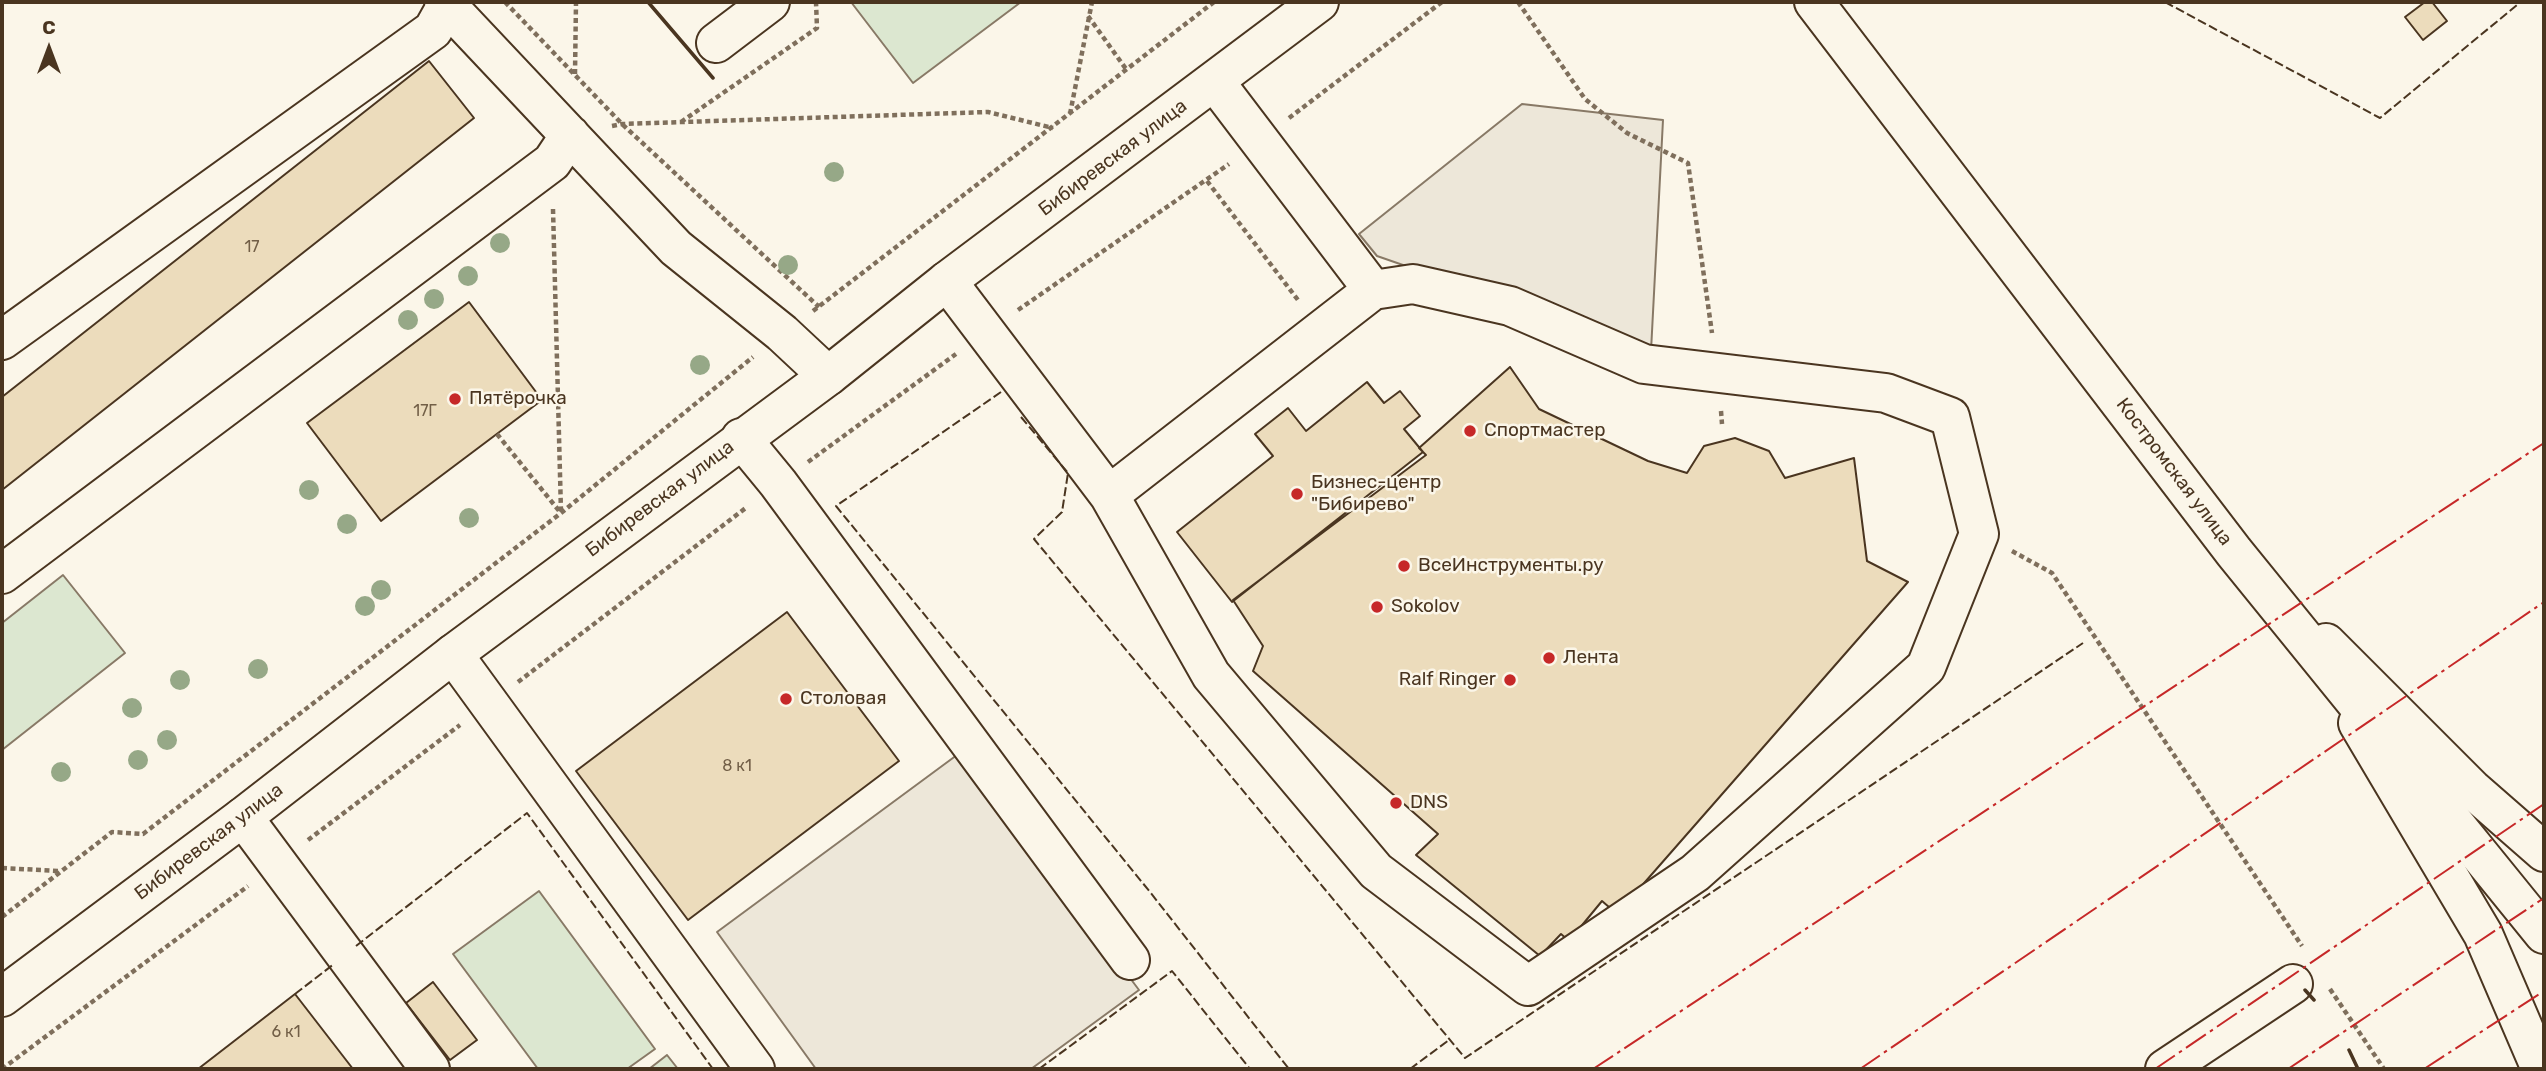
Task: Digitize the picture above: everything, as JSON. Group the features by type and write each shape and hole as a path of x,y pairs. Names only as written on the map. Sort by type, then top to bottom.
{"main road":[{"path":"716,43 770,2"},
{"name":"Бибиревская улица","path":"2,998 243,817 453,654 828,376 947,281 1320,2"},
{"name":"Костромская улица","path":"1814,2 2234,552 2544,934"},
{"path":"2,340 433,30 446,3 561,148 676,248 782,333 828,376"},
{"path":"1215,82 1373,290"},
{"path":"2,574 561,148"},
{"path":"947,281 986,332 1021,399 1110,495 1210,675 1376,871 1528,986 1695,873 1926,667 1979,534 1950,418 1886,393 1644,364 1510,306 1413,284 1373,290 1110,495"},
{"path":"741,438 778,484 1130,960"},
{"path":"2234,552 2472,789 2544,852"},
{"path":"453,654 755,1069"},
{"path":"2318,655 2483,934 2541,1069"},
{"path":"243,817 430,1069"},
{"path":"2165,1069 2300,969"}],"path":[{"path":"505,2 622,124 819,307"},
{"path":"575,76 576,2"},
{"path":"680,122 817,28 816,2"},
{"path":"1070,115 1088,16 1093,2"},
{"path":"2,917 112,832 143,834 561,513 782,333 1070,115 1214,2"},
{"path":"2,1069 778,484 986,332 1207,180 1441,2"},
{"path":"1518,2 1585,99 1627,133 1688,163 1723,424"},
{"path":"1088,16 1126,69"},
{"path":"561,513 561,148 622,124 988,112 1053,128"},
{"path":"1207,180 1321,330"},
{"path":"497,434 561,513"},
{"path":"1979,534 2052,573 2300,969"},
{"path":"2,868 62,871"},
{"path":"2330,988 2384,1069"}],"green space":[{"path":"851,2 1021,2 913,83"},
{"path":"63,575 125,653 2,750 2,623"},
{"path":"539,891 655,1049 627,1069 538,1069 453,954"},
{"path":"667,1055 678,1069 649,1069"}],"shaded area":[{"path":"1522,104 1663,120 1651,351 1377,256 1359,234"},
{"path":"961,752 1139,990 1031,1069 816,1069 717,932"}],"building":[{"path":"2425,2 2432,2 2447,21 2423,40 2405,17"},
{"path":"429,61 474,118 2,490 2,397"},
{"path":"469,302 542,400 381,521 307,423"},
{"name":"Лента","path":"1510,367 1539,409 1648,461 1687,473 1704,446 1735,438 1769,451 1785,478 1854,458 1867,561 1908,582 1617,914 1602,901 1569,941 1561,934 1540,956 1416,855 1438,834 1253,671 1263,646 1233,600 1426,455 1419,448"},
{"name":"Бизнес-центр \"Бибирево\"","path":"1367,382 1384,403 1400,391 1420,416 1404,429 1423,452 1232,602 1177,532 1273,456 1255,434 1288,408 1306,431"},
{"path":"787,612 899,761 688,920 576,771"},
{"path":"433,982 477,1040 450,1060 406,1003"},
{"path":"295,994 353,1069 198,1069"}],"fence":[{"path":"2165,2 2380,118 2517,5 2515,2"},
{"path":"1001,392 836,506 1150,892 1289,1069"},
{"path":"1021,417 1068,473 1062,512 1034,539 1465,1058 2083,643"},
{"path":"356,946 527,813 713,1069"},
{"path":"295,994 334,964"},
{"path":"1039,1069 1172,971 1250,1069"},
{"path":"1410,1069 1449,1040"}],"wall":[{"path":"648,2 713,78"},
{"path":"2305,990 2314,1000"},
{"path":"2349,1050 2358,1069"}],"power":[{"path":"1593,1069 2544,443"},
{"path":"1860,1069 2544,602"},
{"path":"2155,1069 2544,804"},
{"path":"2288,1069 2544,898"},
{"path":"2424,1069 2544,991"}],"place":[{"name":"Пятёрочка","path":"455,399"},
{"name":"Спортмастер","path":"1470,431"},
{"name":"Бизнес-центр \"Бибирево\"","path":"1297,494"},
{"name":"ВсеИнструменты.ру","path":"1404,566"},
{"name":"Sokolov","path":"1377,607"},
{"name":"Лента","path":"1549,658"},
{"name":"Ralf Ringer","path":"1510,680"},
{"name":"Столовая","path":"786,699"},
{"name":"DNS","path":"1396,803"}]}
